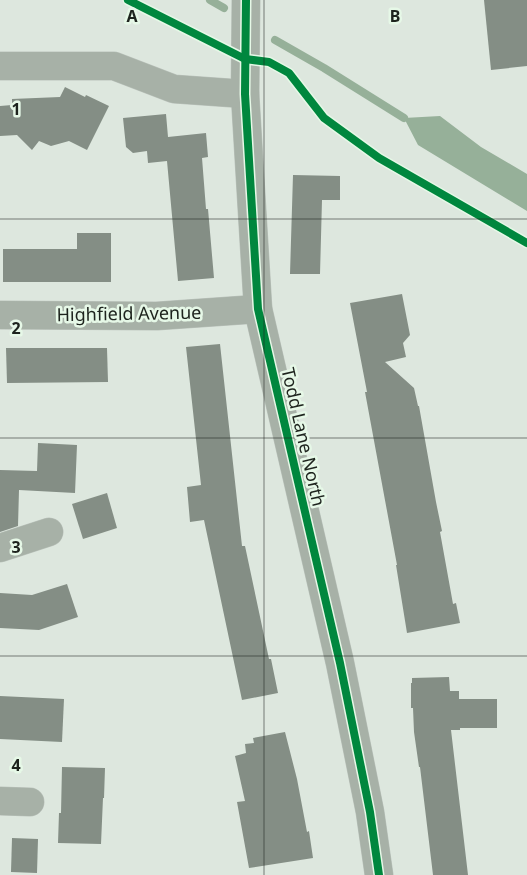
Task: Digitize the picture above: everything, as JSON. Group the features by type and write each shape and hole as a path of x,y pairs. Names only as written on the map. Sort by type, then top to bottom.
{"street":[{"name":"Todd Lane North","path":"246,0 246,94 258,309 340,663 370,812 379,875"},
{"path":"0,66 114,66 174,89 246,94"},
{"name":"Highfield Avenue","path":"0,315 157,316 258,309"},
{"path":"0,548 49,532"},
{"path":"0,801 30,802"}],"shaded area":[{"path":"440,116 481,147 527,174 527,211 418,145 404,118"}],"building":[{"path":"484,0 527,0 527,66 491,70"},
{"path":"65,87 109,106 87,150 69,141 51,146 39,141 32,150 17,135 0,136 0,106 12,105 12,99 60,97"},
{"path":"166,114 168,137 206,133 208,157 202,158 214,278 178,281 167,161 148,163 147,151 133,153 126,147 123,118"},
{"path":"293,175 340,176 340,200 322,200 320,274 290,274"},
{"path":"77,233 111,233 111,282 3,282 3,249 77,249"},
{"path":"402,294 410,335 403,343 406,357 385,362 414,388 442,531 440,532 453,604 456,603 460,623 407,633 397,565 350,303"},
{"path":"220,344 242,546 245,546 278,693 242,700 204,520 190,522 187,487 201,485 186,347"},
{"path":"6,348 107,348 108,382 7,383"},
{"path":"38,443 77,445 75,493 19,490 18,526 0,532 0,470 37,471"},
{"path":"107,493 117,528 83,539 72,504"},
{"path":"67,584 78,617 39,630 0,628 0,593 32,595"},
{"path":"449,677 450,691 459,691 459,699 497,699 497,728 460,728 460,730 451,730 468,875 433,875 414,732 413,708 411,708 412,678"},
{"path":"0,696 64,699 62,742 0,739"},
{"path":"285,732 297,779 307,832 309,831 313,858 249,868 237,802 245,801 235,756 246,753 245,744 254,743 253,738"},
{"path":"62,767 105,768 101,844 58,843"},
{"path":"12,838 38,839 37,873 11,872"}],"waterway":[{"path":"210,0 224,8"},
{"path":"275,40 404,118"}],"cycle path":[{"path":"128,0 245,59 269,62 289,73 324,118 379,158 527,243"},
{"path":"246,0 245,94 258,309 340,663 370,812 379,875"}]}
